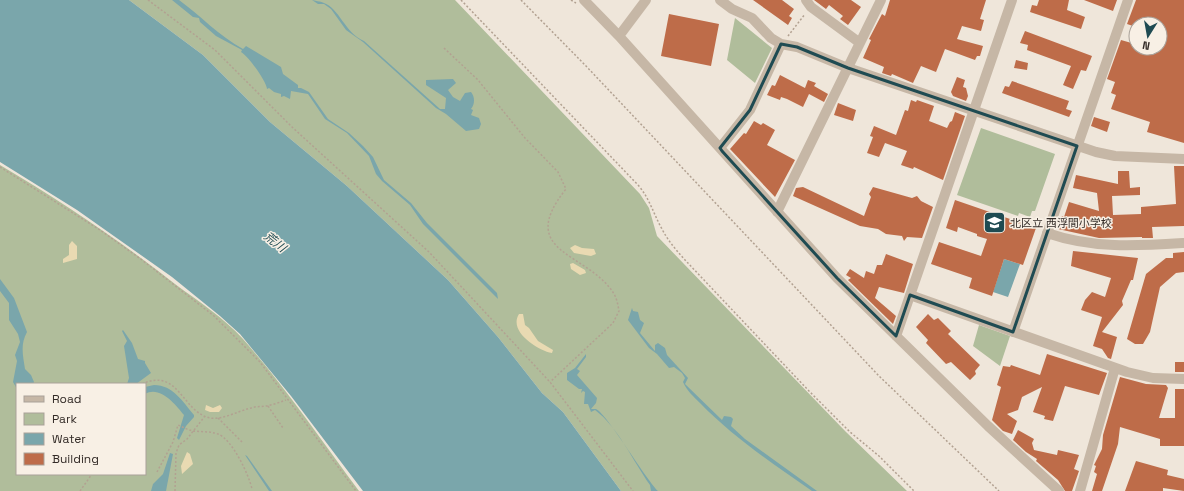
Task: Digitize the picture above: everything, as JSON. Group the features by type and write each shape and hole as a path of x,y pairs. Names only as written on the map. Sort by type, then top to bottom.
{"street":[{"path":"584,0 620,36 837,278 988,426 1059,491"},
{"path":"620,36 646,0"},
{"path":"720,0 752,18 770,38 848,68 1077,146 1115,156 1184,159"},
{"path":"777,212 881,0"},
{"path":"896,336 1012,0"},
{"path":"1013,332 1128,0"},
{"path":"808,3 860,42"},
{"path":"720,148 750,110 783,43"},
{"path":"1047,233 1080,242 1102,245 1138,246 1184,243"},
{"path":"910,295 1115,368 1153,378 1184,379"},
{"path":"1080,491 1115,368"}],"path":[{"path":"148,0 215,50 292,127 429,252 550,382 633,491"},
{"path":"462,0 638,185 649,198 662,229 672,245 686,261 850,432 879,456 914,491"},
{"path":"521,0 586,66 879,376 999,491"},
{"path":"783,43 808,3"},
{"path":"444,48 478,80 524,138 558,172 566,189 551,210 548,222 550,234 555,245 607,284 617,301 619,311 613,323 550,382"},
{"path":"0,167 100,230 214,316 260,362 356,491"},
{"path":"145,383 156,379 166,381 205,416 218,418 253,407 268,406 287,399"},
{"path":"268,406 283,428"},
{"path":"175,491 176,453 179,445 194,431 205,416"},
{"path":"218,418 242,442"},
{"path":"156,472 173,442 178,425 194,431 203,430 220,435 227,441 249,478 252,489"},
{"path":"80,491 91,475"}],"highlighted area":[{"path":"781,44 797,47 848,68 1077,146 1013,332 910,295 896,336 837,278 722,151 720,148 750,110"}],"green space":[{"path":"129,0 455,0 640,194 649,208 657,236 846,432 907,491 621,491 563,412 542,393 498,337 448,280 347,186 270,122 203,55"},
{"path":"735,18 772,48 755,83 727,60"},
{"path":"981,128 1055,154 1035,211 1032,211 1030,217 1019,213 1018,216 957,195"},
{"path":"0,165 67,207 133,252 236,331 274,376 359,491 0,491"},
{"path":"979,325 1010,336 1000,366 973,346"}],"sand":[{"path":"72,241 77,246 77,259 63,263 63,259 69,255 69,245"},
{"path":"575,245 582,248 594,249 596,254 591,256 574,253 570,248"},
{"path":"573,263 585,270 586,273 580,275 571,269 570,264"},
{"path":"519,314 523,314 525,325 529,328 538,341 553,350 552,353 539,348 526,339 517,327"},
{"path":"206,405 213,408 220,405 222,408 219,412 210,412 205,410"},
{"path":"187,452 190,454 193,464 182,474 181,466"}],"water":[{"name":"荒川","path":"0,0 129,0 203,55 270,122 347,186 448,280 498,337 542,393 563,412 621,491 363,491 291,396 240,334 172,277 77,210 0,162"},
{"path":"172,0 179,0 234,44 243,49 246,46 281,67 283,74 298,85 298,88 309,92 328,119 349,133 363,146 373,157 384,180 411,203 427,223 497,293 498,299 423,224 410,205 382,181 376,174 369,156 347,133 325,119 308,94 291,91 290,99 284,96 281,97 281,94 274,92 269,88 267,89 261,76 253,64 241,52 242,50 216,36 200,22 199,18 193,17"},
{"path":"312,0 322,2 334,10 357,37 364,41 440,109 445,109 446,98 426,85 426,80 453,79 456,83 448,90 453,97 460,101 465,93 471,92 474,100 471,115 479,118 481,124 479,129 466,131 446,114 436,108 363,42 346,30 331,9 324,4 318,4"},
{"path":"1004,259 1020,264 1008,297 993,292"},
{"path":"0,279 14,298 27,332 23,341 23,359 25,369 31,375 34,383 16,383 16,387 13,382 17,361 15,355 20,342 18,334 9,320 9,303 0,291"},
{"path":"632,308 633,311 638,312 640,320 644,323 640,333 655,351 655,345 658,343 665,348 667,355 688,378 685,384 722,420 724,416 731,417 733,419 731,426 745,439 817,491 812,491 754,450 726,427 695,398 683,382 685,378 682,373 674,367 669,368 657,354 649,348 628,320"},
{"path":"123,330 132,343 138,359 145,361 151,373 137,383 127,383 129,378 124,346 127,341 122,331"},
{"path":"586,354 586,357 577,369 580,371 577,375 597,398 596,403 591,409 596,409 601,413 614,429 595,410 591,412 588,404 584,404 585,392 583,391 581,393 582,389 579,389 567,380 567,373 575,368"},
{"path":"154,385 167,388 182,400 194,415 186,426 179,440 177,438 184,415 177,406 162,394 156,392 146,394 146,387"},
{"path":"624,444 658,491 651,491 650,485"},
{"path":"170,453 173,454 166,491 151,491 153,484 163,474"},
{"path":"245,455 247,456 272,491 269,491"}],"building":[{"path":"753,0 782,0 794,9 789,16 792,18 788,25"},
{"path":"814,0 851,0 861,7 848,25 840,19 843,16 829,5 826,9"},
{"path":"890,0 986,0 980,19 984,20 981,31 962,26 957,39 983,46 980,56 977,56 975,60 945,49 936,72 921,66 913,83 892,74 891,76 882,73 884,67 863,58 871,40 869,39 882,14 885,16"},
{"path":"1039,0 1069,0 1067,10 1085,17 1081,29 1030,12 1032,5 1037,6"},
{"path":"1084,0 1117,0 1113,11"},
{"path":"1136,0 1184,0 1184,143 1147,132 1150,122 1111,109 1116,95 1111,93 1115,82 1107,79 1121,40 1128,42 1128,56 1168,56 1168,16 1130,16"},
{"path":"669,14 719,24 711,66 661,56"},
{"path":"1025,31 1092,56 1086,71 1081,70 1073,89 1063,85 1071,66 1027,50 1028,45 1020,43"},
{"path":"1016,60 1028,63 1027,70 1014,68"},
{"path":"780,75 805,88 808,80 816,83 814,86 828,94 824,102 809,94 803,107 781,97 780,100 767,95 772,85 775,86"},
{"path":"957,77 965,80 963,87 966,88 968,96 966,101 953,96 951,92"},
{"path":"1012,81 1069,101 1066,109 1072,111 1069,117 1002,93 1005,86 1009,87"},
{"path":"911,100 916,102 917,100 934,106 929,121 947,128 952,121 955,112 965,116 943,180 914,167 913,169 901,165 907,151 885,143 879,157 867,153 873,137 870,136 874,126 896,135 905,110 908,111"},
{"path":"838,103 856,110 853,121 834,115"},
{"path":"1094,117 1110,122 1107,132 1091,126"},
{"path":"754,121 761,125 763,123 775,130 767,145 795,160 775,197 730,149 744,133 746,134"},
{"path":"1174,166 1184,166 1184,226 1152,227 1153,238 1099,238 1058,229 1062,216 1064,217 1069,202 1099,211 1097,193 1073,188 1076,175 1118,184 1118,171 1129,171 1130,188 1140,187 1140,195 1112,196 1113,215 1141,214 1141,207 1176,204"},
{"path":"803,187 864,216 871,197 869,194 873,187 912,198 917,196 921,201 933,207 922,238 907,237 904,241 902,236 886,234 878,229 860,226 793,196 796,188"},
{"path":"955,200 1036,228 1023,265 1004,259 992,296 969,288 972,278 931,264 939,242 981,256 987,239 958,227 957,232 946,228"},
{"path":"1073,251 1138,258 1133,280 1131,280 1122,301 1123,305 1102,332 1117,337 1111,359 1108,358 1102,349 1093,346 1102,317 1081,310 1085,300 1092,292 1105,297 1111,278 1071,266"},
{"path":"1184,252 1184,272 1176,273 1160,287 1150,332 1143,344 1135,344 1127,339 1146,274 1166,258 1173,258 1173,253"},
{"path":"886,254 913,264 904,293 879,287 875,298 896,316 893,324 848,280 851,278 846,275 850,269 864,278 866,271 874,274 877,265 882,265"},
{"path":"928,314 934,320 938,318 951,331 948,334 980,365 975,371 976,374 970,380 951,362 946,364 926,343 928,340 916,327"},
{"path":"1047,354 1107,373 1099,395 1065,386 1053,421 1044,419 1045,416 1033,412 1042,387 1022,397 1018,410 1007,414 1017,421 1012,434 1003,431 992,420 1001,387 997,385 1003,366 1010,367 1011,365 1040,375"},
{"path":"1175,362 1184,362 1184,372 1175,372"},
{"path":"1120,377 1146,384 1166,385 1168,388 1159,418 1175,418 1175,389 1184,389 1184,446 1160,446 1160,439 1120,427 1118,444 1102,491 1092,491 1097,474 1094,472 1096,466 1094,465 1102,449 1103,435"},
{"path":"1018,430 1034,439 1032,443 1034,450 1057,455 1058,450 1079,455 1074,469 1079,471 1072,491 1065,491 1058,480 1036,461 1037,459 1026,452 1013,440"},
{"path":"1136,461 1168,470 1167,475 1184,479 1184,491 1163,488 1163,491 1125,491"}],"place":[{"name":"北区立 西浮間小学校","path":"994,223"}]}
